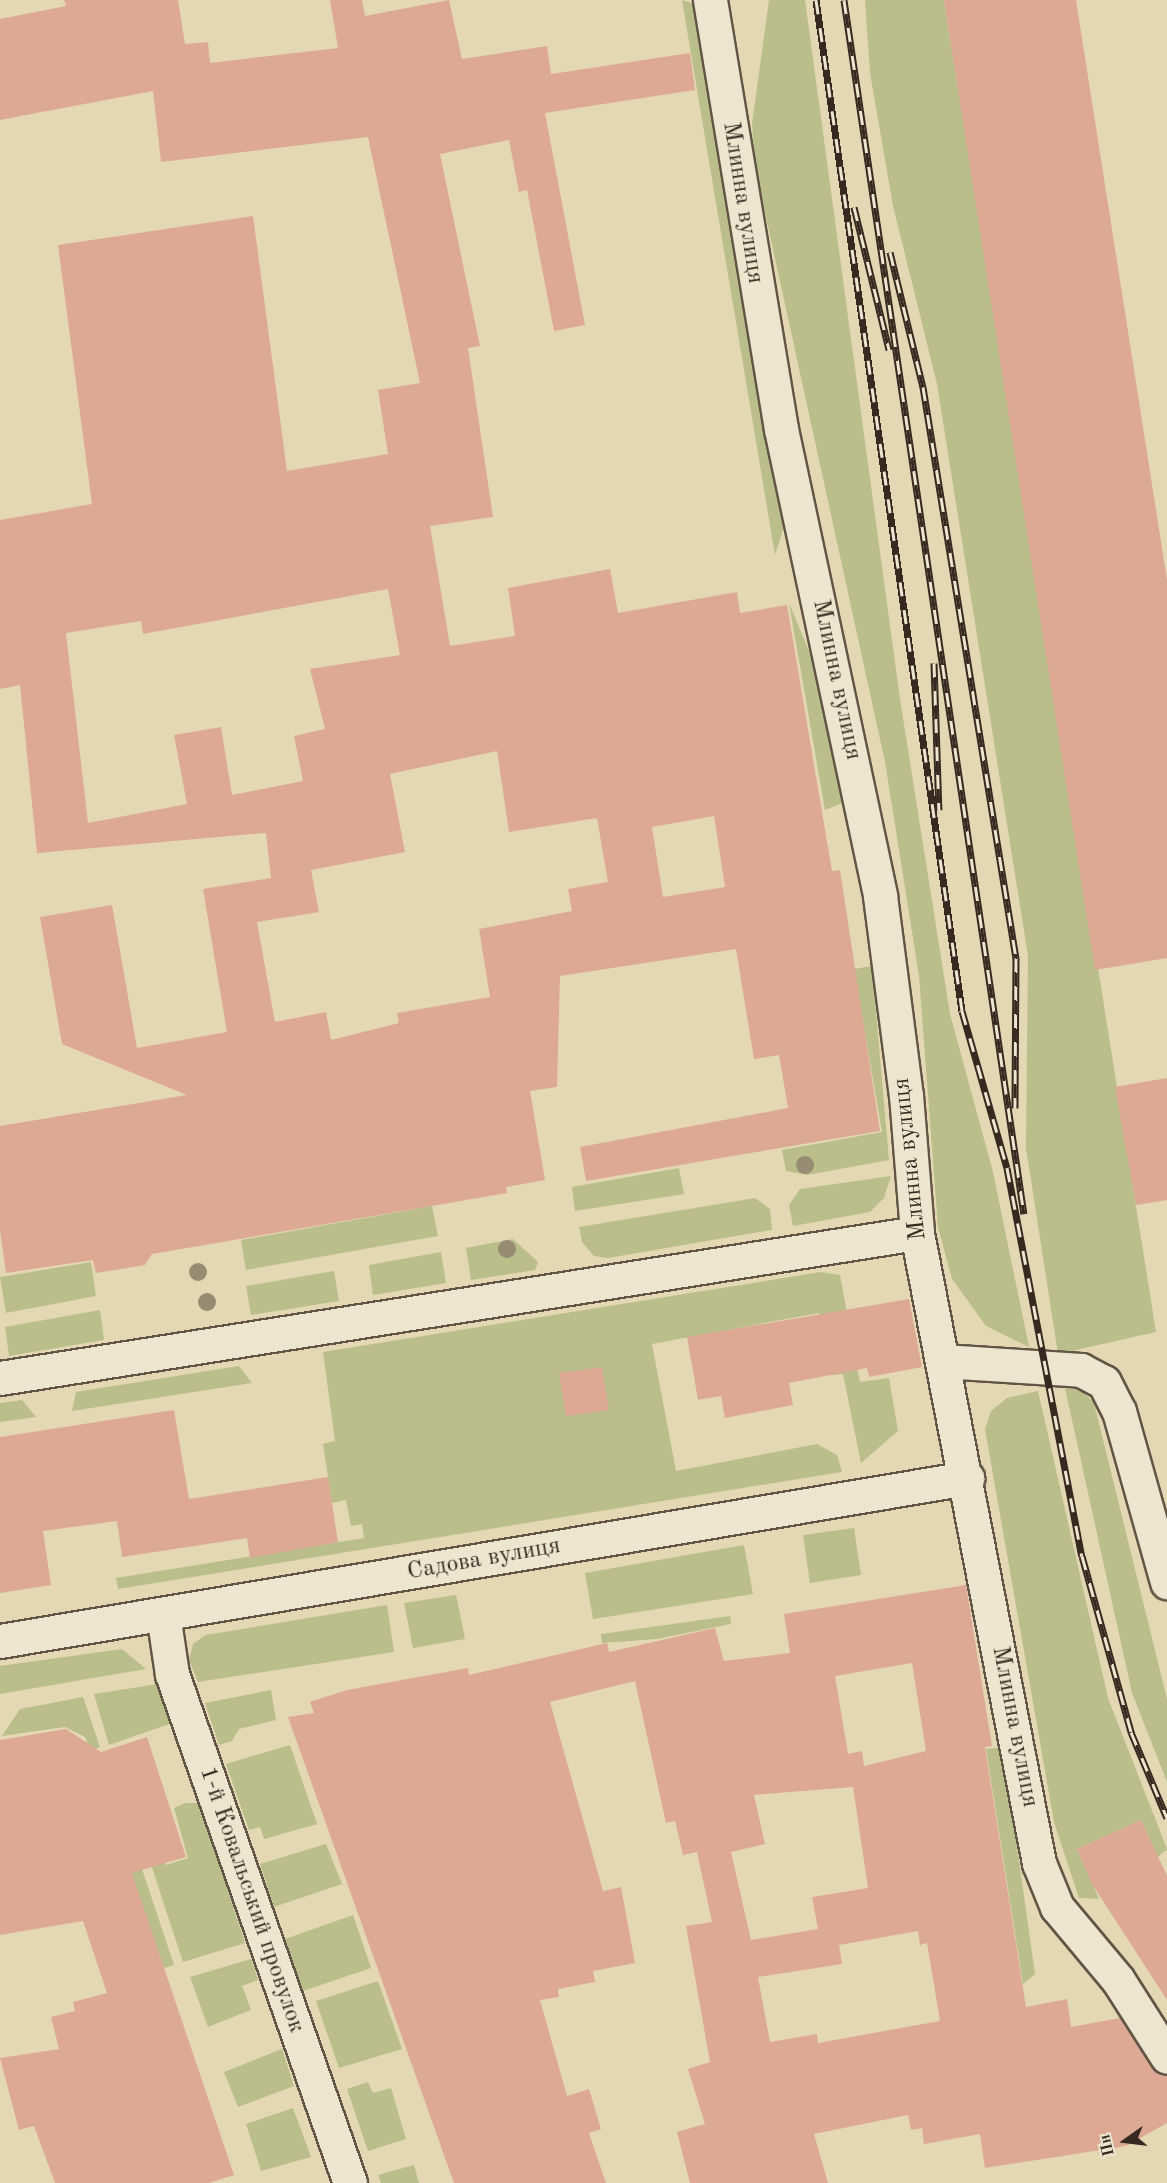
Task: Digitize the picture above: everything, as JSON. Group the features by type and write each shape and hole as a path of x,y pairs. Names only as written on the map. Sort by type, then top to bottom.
{"street":[{"name":"Млинна вулиця","path":"710,0 776,399 880,896 906,1095 916,1233 968,1478 1046,1886 1118,1980 1167,2057"},
{"path":"0,1378 916,1233"},
{"path":"944,1361 1081,1370 1104,1382 1119,1411 1167,1582"},
{"name":"Садова вулиця","path":"0,1641 968,1478"},
{"name":"1-й Ковальський провулок","path":"163,1614 172,1674 350,2183"}],"green space":[{"path":"682,0 699,6 727,215 785,523 775,555"},
{"path":"769,0 805,0 900,699 950,1014 993,1172 1029,1347 986,1326 952,1279 938,1227 919,976 885,762 755,167 752,124"},
{"path":"865,0 944,0 1156,1332 1058,1354 1026,1148 1028,956 937,384 893,206 870,73"},
{"path":"789,603 809,651 847,801 825,810"},
{"path":"872,966 889,1160 807,1175 786,1171 782,1150 882,1132 854,969"},
{"path":"679,1168 684,1194 575,1211 572,1187"},
{"path":"891,1176 884,1198 870,1212 793,1226 789,1205 800,1189"},
{"path":"755,1198 770,1209 772,1230 608,1258 594,1256 582,1242 579,1227"},
{"path":"432,1206 438,1236 246,1270 241,1240"},
{"path":"513,1239 538,1262 535,1270 471,1280 466,1248"},
{"path":"441,1252 446,1283 373,1295 369,1265"},
{"path":"91,1262 96,1296 6,1313 0,1277"},
{"path":"334,1271 339,1301 251,1315 246,1286"},
{"path":"821,1272 840,1275 860,1382 889,1378 898,1431 861,1463 843,1374 831,1375 819,1313 652,1344 676,1471 817,1444 837,1455 842,1472 118,1589 116,1578 364,1538 362,1524 351,1526 346,1500 332,1503 323,1444 335,1441 323,1352"},
{"path":"100,1310 104,1340 9,1356 5,1327"},
{"path":"239,1366 252,1383 72,1411 76,1392"},
{"path":"1065,1388 1081,1390 1094,1403 1167,1699 1167,1782 1132,1693"},
{"path":"1038,1391 1108,1698 1167,1849 1158,1857 1141,1820 1077,1849 1099,1899 1079,1898 1054,1822 985,1429 991,1411 1007,1398"},
{"path":"22,1400 36,1417 0,1422 0,1403"},
{"path":"854,1528 861,1575 810,1583 803,1535"},
{"path":"744,1545 753,1594 593,1619 585,1573"},
{"path":"456,1595 465,1639 413,1648 404,1603"},
{"path":"387,1605 394,1652 198,1682 189,1660 193,1644 206,1635"},
{"path":"730,1616 731,1624 657,1639 602,1643 601,1634"},
{"path":"122,1649 146,1669 0,1694 0,1666"},
{"path":"158,1684 172,1723 109,1745 94,1694"},
{"path":"271,1690 276,1720 239,1729 232,1741 219,1745 205,1703"},
{"path":"83,1697 100,1747 90,1751 85,1737 65,1727 2,1736 20,1709"},
{"path":"290,1745 317,1824 264,1839 260,1827 249,1830 226,1764"},
{"path":"1003,1747 1035,1974 1023,1984 986,1749"},
{"path":"185,1803 199,1803 245,1943 183,1962 138,1825 153,1819 166,1865 188,1858 174,1808"},
{"path":"128,1827 174,1965 164,1968 117,1831"},
{"path":"326,1844 342,1884 274,1907 260,1864"},
{"path":"353,1915 371,1968 303,1991 285,1939"},
{"path":"251,1959 258,1980 242,1986 251,2010 208,2027 190,1977"},
{"path":"378,1981 402,2049 339,2068 316,2001"},
{"path":"282,2049 294,2086 238,2107 224,2072"},
{"path":"368,2082 373,2093 391,2088 406,2139 368,2151 347,2089"},
{"path":"293,2108 311,2157 261,2171 246,2124"},
{"path":"414,2165 419,2183 381,2183 378,2175"}],"building":[{"path":"64,0 178,0 185,44 208,42 210,63 338,48 330,0 362,0 365,16 449,0 462,59 547,46 551,74 690,53 695,90 545,113 585,325 554,331 527,190 519,192 509,140 440,154 480,346 468,348 493,517 430,526 450,646 515,636 508,588 610,569 618,613 737,592 740,613 787,605 832,871 840,870 880,1131 586,1181 580,1147 788,1108 779,1055 754,1059 736,949 560,976 557,1087 530,1091 545,1180 506,1187 507,1193 152,1254 145,1265 96,1273 93,1260 6,1273 0,1231 0,1126 187,1095 62,1044 40,917 112,905 137,1048 227,1032 203,889 271,878 266,833 37,853 20,685 0,689 0,520 92,504 58,245 253,216 287,471 388,454 378,390 420,383 368,137 161,162 153,91 0,120 0,19 66,6","holes":["388,589 400,655 310,669 325,729 294,736 303,781 232,795 221,727 174,735 187,804 88,823 66,633 141,621 143,634","497,751 509,832 597,818 608,882 568,889 572,911 479,929 490,997 397,1013 399,1023 331,1040 326,1012 275,1022 257,922 319,912 311,870 405,852 390,774","714,816 725,887 663,897 652,827"]},
{"path":"944,0 1076,0 1167,580 1167,958 1095,970"},
{"path":"1167,1078 1167,1200 1136,1205 1115,1087"},
{"path":"909,1299 922,1367 869,1377 867,1368 789,1383 793,1405 725,1418 721,1396 698,1400 687,1337"},
{"path":"602,1367 609,1410 566,1416 559,1373"},
{"path":"174,1410 189,1499 328,1477 338,1542 250,1558 247,1538 122,1557 117,1521 43,1531 51,1585 0,1593 0,1437"},
{"path":"966,1585 992,1746 985,1747 1026,2007 1067,1999 1071,2027 1120,2018 1151,2067 1167,2076 1167,2123 1126,2146 985,2168 980,2134 924,2144 922,2128 911,2130 908,2115 814,2134 828,2183 690,2183 677,2132 705,2124 688,2069 710,2062 686,1926 712,1922 697,1852 683,1855 675,1821 666,1823 635,1681 550,1702 603,1891 621,1887 635,1963 593,1971 595,1982 558,1989 559,1997 540,2000 567,2096 589,2089 601,2129 589,2133 606,2183 454,2183 288,1717 314,1713 310,1702 347,1690 468,1668 469,1675 607,1643 609,1652 715,1628 724,1661 790,1653 784,1614","holes":["912,1663 926,1751 864,1766 862,1751 848,1754 835,1676","853,1787 868,1888 812,1897 818,1929 751,1940 731,1852 765,1844 754,1795","918,1931 920,1945 927,1943 940,2021 818,2043 817,2034 770,2042 758,1977 842,1964 839,1945"]},
{"path":"66,1729 101,1752 147,1737 186,1857 132,1873 234,2175 209,2183 55,2183 34,2126 19,2130 0,2058 59,2049 51,2017 75,2011 73,2002 107,1993 83,1921 0,1935 0,1740"},
{"path":"1141,1820 1167,1876 1167,2000 1092,1884 1077,1849"}],"railway":[{"path":"816,0 962,1011 1007,1168 1082,1556 1131,1732 1167,1818"},
{"path":"844,0 1024,1214"},
{"path":"854,207 889,350"},
{"path":"890,252 923,387 1016,958 1015,1108"},
{"path":"934,663 939,810"}]}
